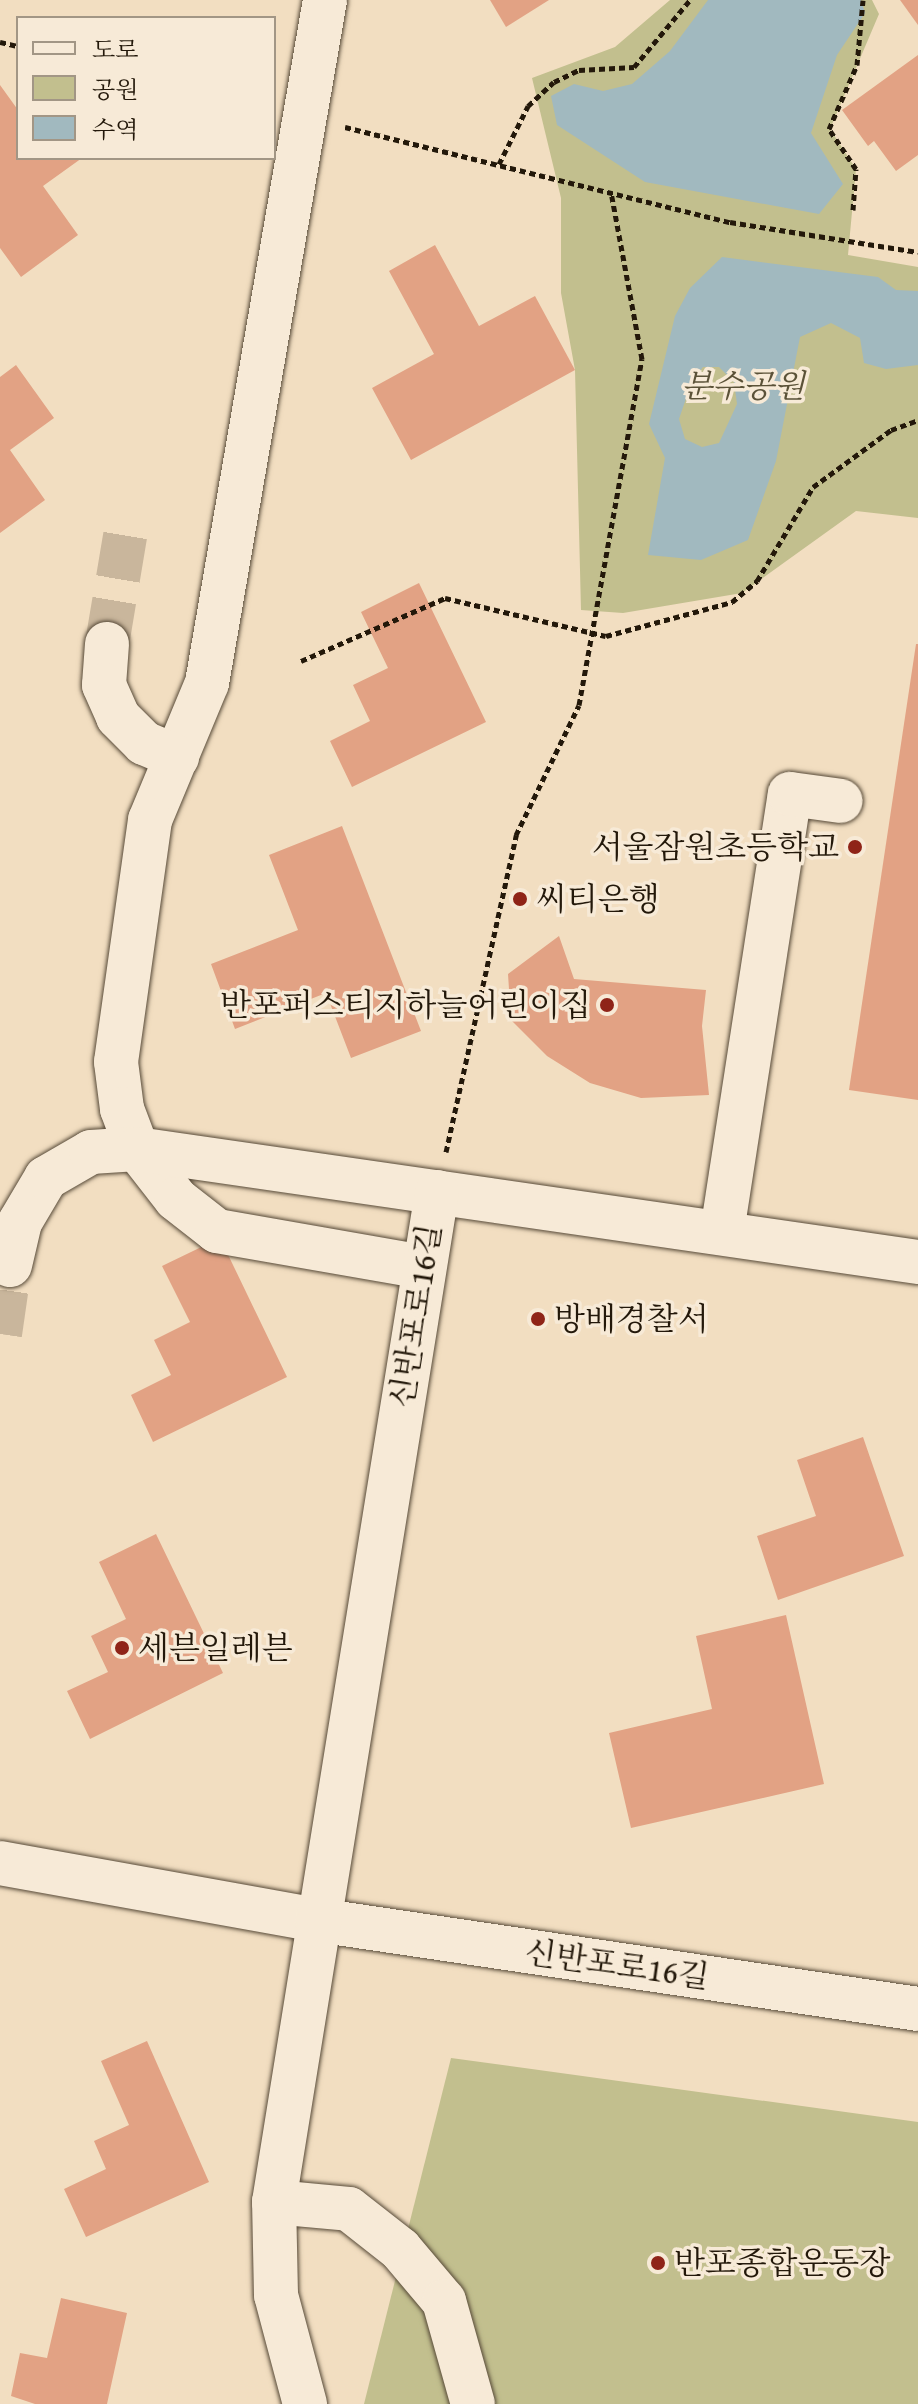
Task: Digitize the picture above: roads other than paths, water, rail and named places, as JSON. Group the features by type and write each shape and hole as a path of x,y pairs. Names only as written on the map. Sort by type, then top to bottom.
{"street":[{"path":"325,0 207,683 150,820 116,1062 122,1109 137,1149 176,1199 217,1231 424,1267"},
{"path":"107,644 104,685 118,717 144,743 177,757"},
{"path":"722,1232 790,794 841,801"},
{"path":"10,1265 20,1222 46,1178 91,1152 137,1149 437,1192"},
{"name":"신반포로16길","path":"317,1920 437,1192 918,1262"},
{"name":"신반포로16길","path":"0,1863 317,1920 918,2009"},
{"path":"305,2404 276,2295 274,2202 317,1920"},
{"path":"274,2202 349,2209 400,2249 444,2301 473,2404"}],"water":[{"path":"708,0 861,0 865,13 837,55 811,133 843,184 819,214 645,182 557,125 551,96 574,84 603,91 632,84 670,51"},
{"path":"722,257 878,277 896,290 918,291 918,365 886,369 864,363 860,338 831,323 800,337 776,461 748,540 701,560 648,555 665,458 649,424 675,316 690,288","holes":["703,367 719,367 734,382 737,404 719,443 702,447 685,439 679,419 692,381"]}],"tunnel":[{"path":"107,644 126,530"},
{"path":"0,1334 10,1265"}],"place":[{"name":"서울잠원초등학교","path":"855,847"},
{"name":"씨티은행","path":"520,899"},
{"name":"반포퍼스티지하늘어린이집","path":"607,1005"},
{"name":"방배경찰서","path":"538,1319"},
{"name":"세븐일레븐","path":"122,1648"},
{"name":"반포종합운동장","path":"658,2263"}],"park label":[{"name":"분수공원","path":"743,386"}]}
